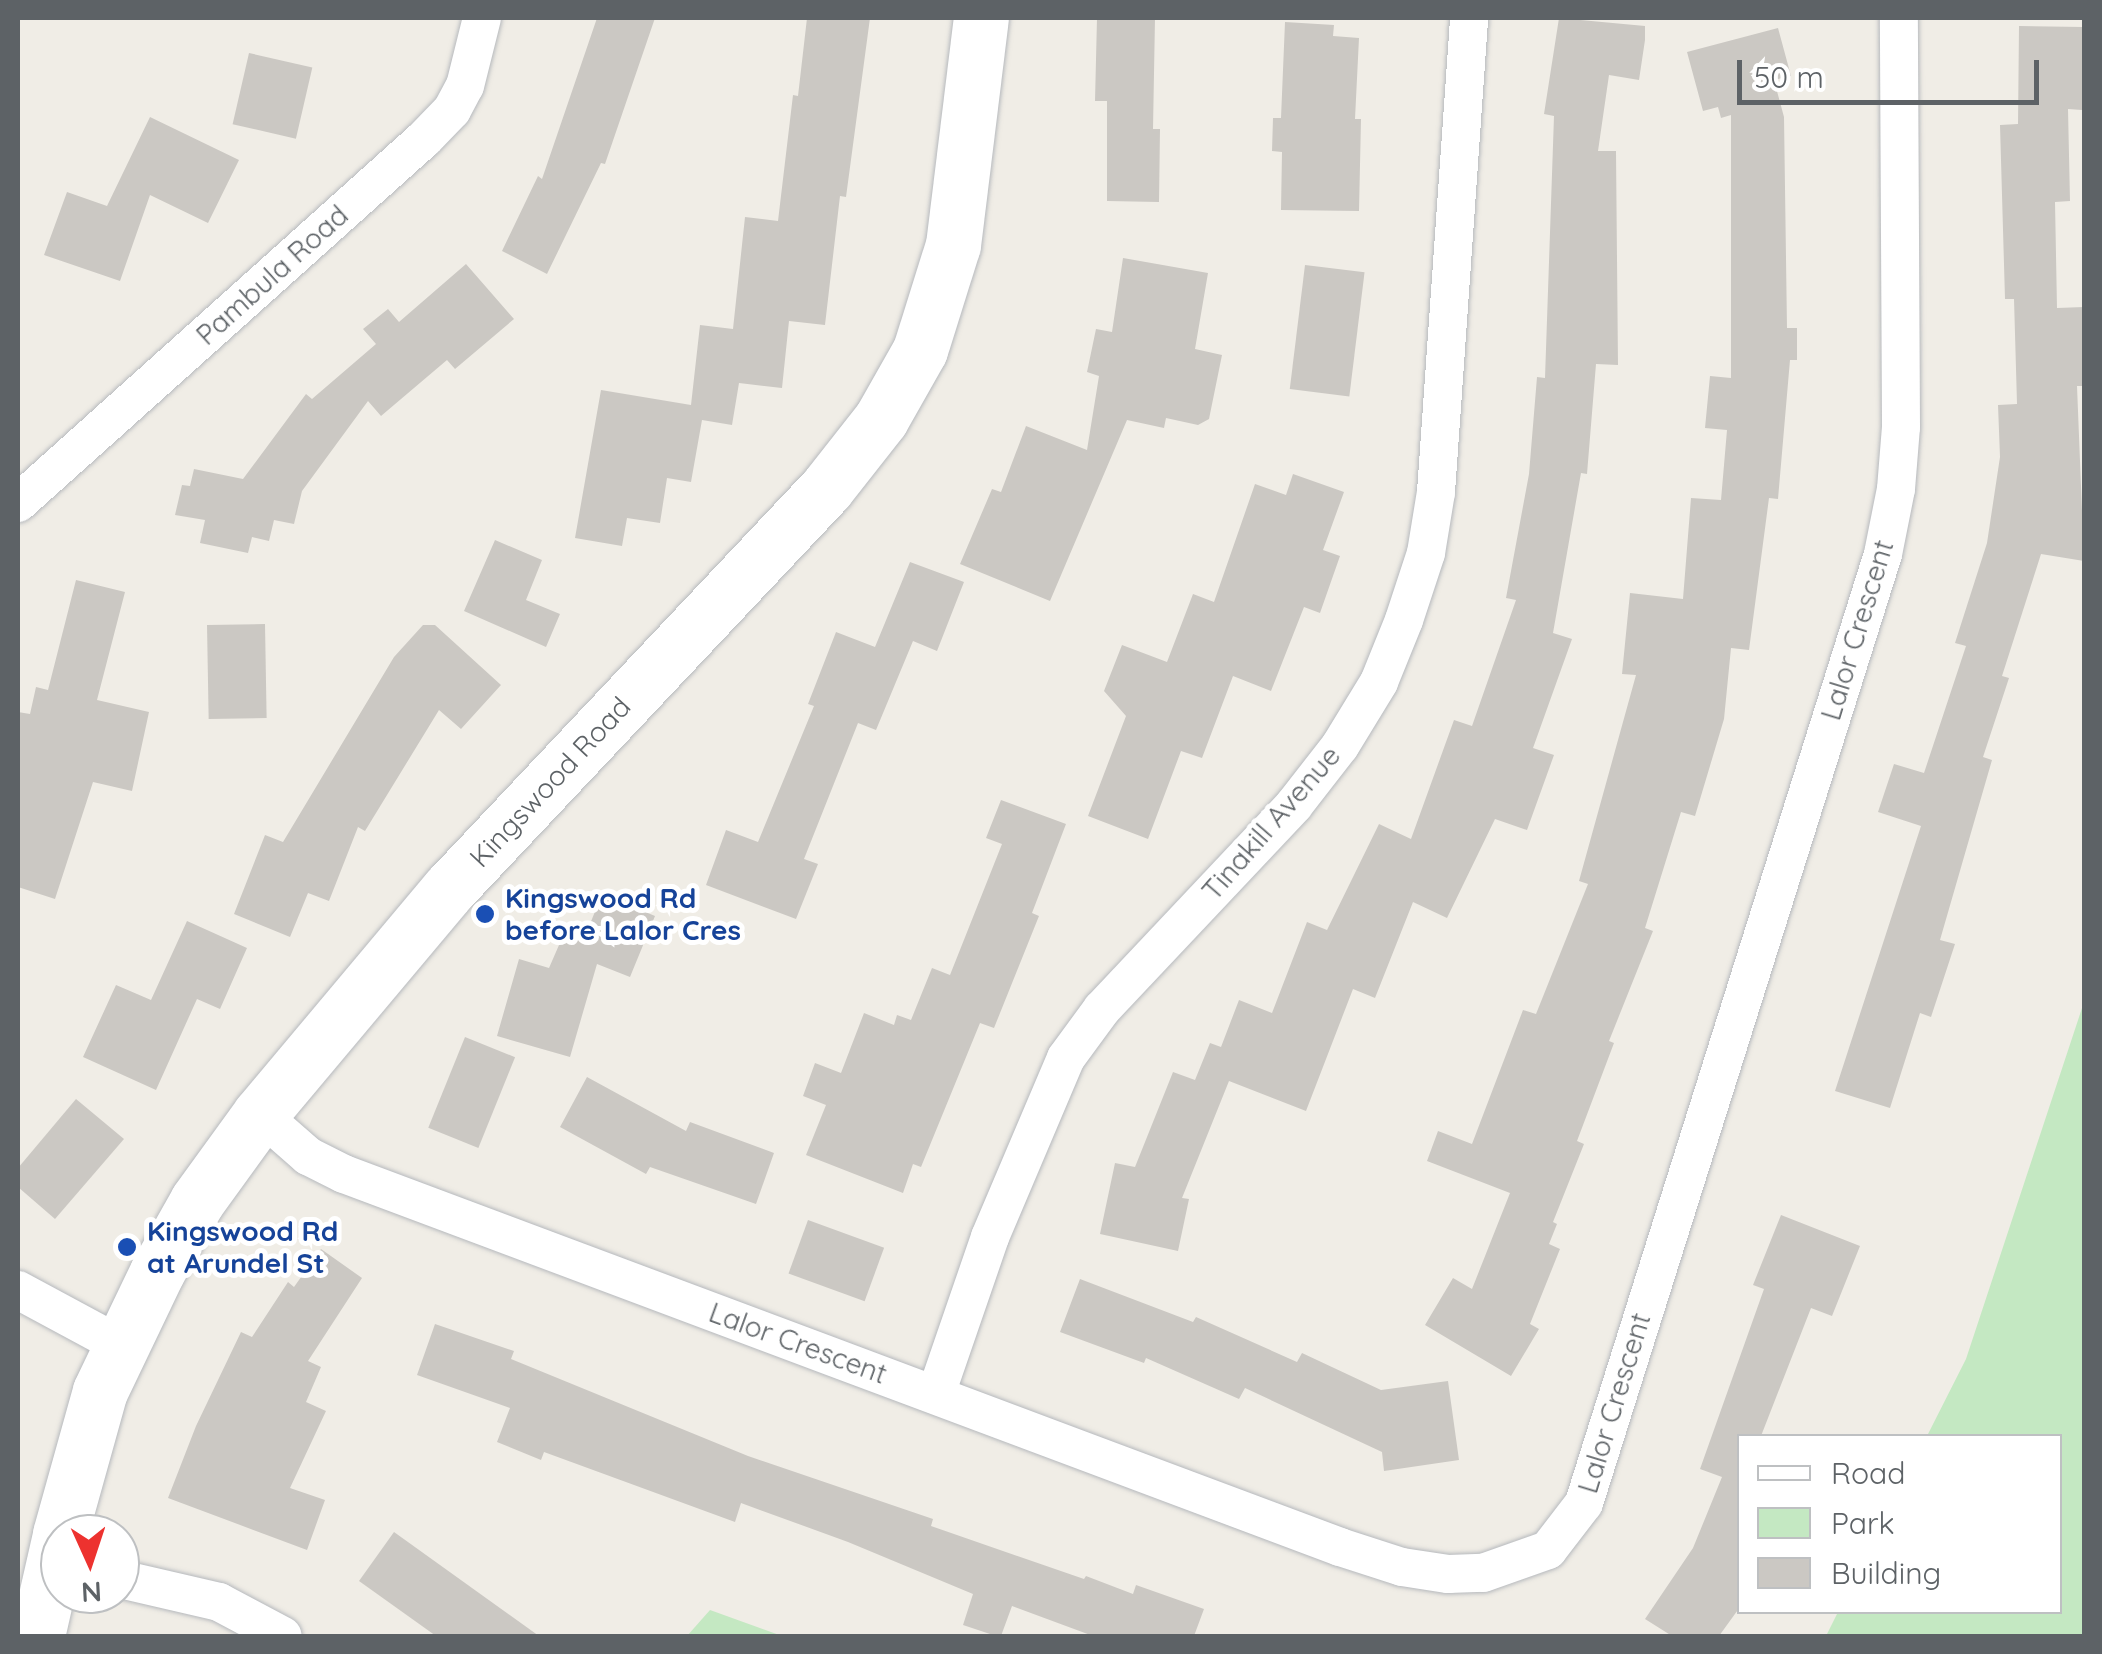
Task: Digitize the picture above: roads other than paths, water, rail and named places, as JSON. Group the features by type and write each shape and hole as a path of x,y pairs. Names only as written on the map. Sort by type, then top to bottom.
{"street":[{"name":"Pambula Road","path":"18,503 452,110 465,86 482,18"},
{"name":"Kingswood Road","path":"68,1514 100,1391 197,1201 260,1114 449,889 826,488 882,419 920,350 949,262 981,18"},
{"name":"Tinakill Avenue","path":"936,1394 990,1237 1066,1058 1102,1009 1294,805 1340,746 1380,682 1426,553 1436,492 1469,18"},
{"name":"Lalor Crescent","path":"260,1114 308,1156 344,1174 1340,1547 1402,1566 1448,1574 1483,1573 1548,1550 1584,1503 1883,554 1896,489 1901,427 1899,18"},
{"path":"18,1290 122,1346"},
{"path":"140,1584 219,1602 283,1636"}],"place":[{"name":"Kingswood Rd before Lalor Cres","path":"485,914"},
{"name":"Kingswood Rd at Arundel St","path":"127,1247"}]}
